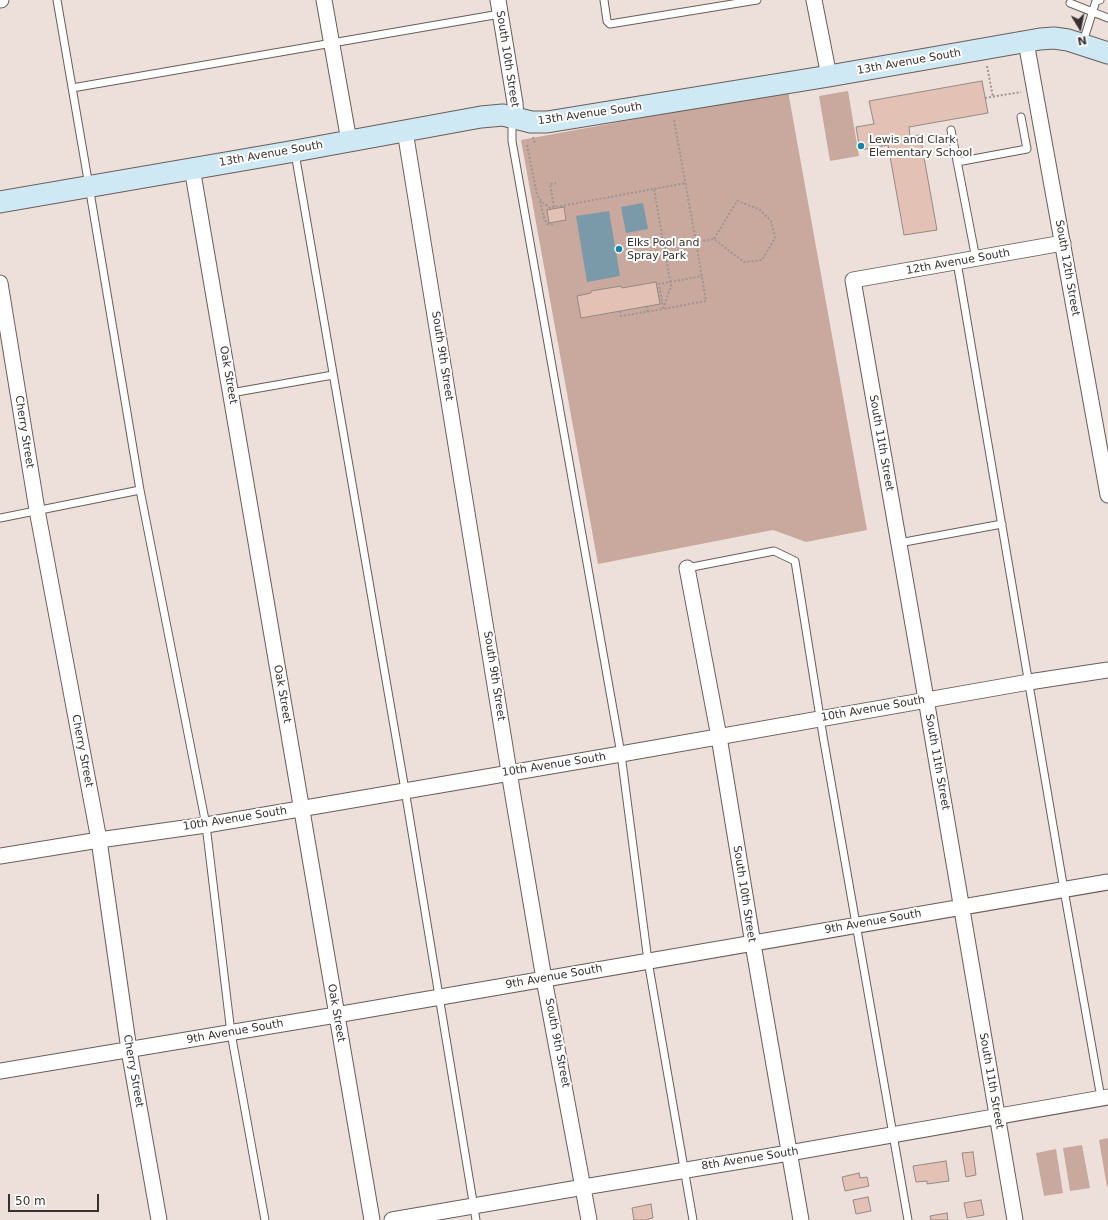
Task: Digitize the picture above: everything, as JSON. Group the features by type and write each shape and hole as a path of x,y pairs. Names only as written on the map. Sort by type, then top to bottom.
{"street":[{"path":"324,0 349,141"},
{"path":"814,0 829,76"},
{"name":"South 10th Street","path":"499,7 515,102 514,118"},
{"name":"13th Avenue South","path":"0,202 488,116 503,115 531,122 548,122 1054,38 1082,43 1108,53"},
{"name":"South 12th Street","path":"1026,42 1108,495"},
{"name":"South 9th Street","path":"405,131 509,772 544,979 584,1186 589,1220"},
{"name":"Oak Street","path":"192,168 372,1220"},
{"name":"12th Avenue South","path":"853,280 1063,244"},
{"name":"South 11th Street","path":"853,280 1015,1220"},
{"name":"Cherry Street","path":"0,283 37,510 99,840 130,1050 159,1220"},
{"name":"South 10th Street","path":"687,568 719,737 752,944 801,1220"},
{"name":"10th Avenue South","path":"0,856 206,825 1029,682 1108,670"},
{"name":"9th Avenue South","path":"0,1071 648,962 1108,882"},
{"name":"8th Avenue South","path":"392,1220 475,1213 584,1186 789,1153 1105,1097"}],"lane":[{"path":"57,0 140,490 206,825 231,1033 265,1220"},
{"path":"604,0 607,20 610,24 757,0"},
{"path":"1082,43 1096,1 1100,0"},
{"path":"1070,3 1108,18"},
{"path":"72,88 331,42 499,7"},
{"path":"957,162 1027,149 1021,117"},
{"path":"514,118 511,126 512,141 621,754 648,962 693,1220"},
{"path":"951,130 976,259"},
{"path":"295,151 405,790 475,1213"},
{"path":"958,262 1064,890 1105,1097"},
{"path":"231,393 333,375"},
{"path":"0,518 140,490"},
{"path":"899,542 1002,524"},
{"path":"687,568 774,551 795,561 820,719 908,1220"}],"path":[{"path":"987,66 993,97"},
{"path":"985,98 1034,90"},
{"path":"620,311 621,316 706,301 674,120"},
{"path":"527,145 535,188 540,200 544,218 547,224 554,225"},
{"path":"554,207 550,184 556,183"},
{"path":"540,200 550,208 686,183"},
{"path":"654,189 671,286 663,309"},
{"path":"664,247 714,239 744,262 762,260 775,238 771,221 758,209 737,201 714,239"},
{"path":"663,309 659,284 702,276"},
{"path":"647,306 648,312"}],"shaded area":[{"path":"788,91 867,530 806,542 773,530 598,564 521,140"},
{"path":"848,91 859,156 830,161 819,96"},
{"path":"1108,1138 1108,1186 1107,1187 1099,1140"},
{"path":"1082,1145 1090,1188 1070,1191 1063,1148"},
{"path":"1056,1149 1063,1193 1044,1196 1036,1153"}],"water":[{"path":"643,203 648,229 626,233 621,207"},
{"path":"609,211 620,276 587,282 576,216"}],"building":[{"path":"982,81 988,113 909,127 910,136 920,135 937,230 904,235 888,145 860,150 856,127 874,124 869,101"},
{"path":"564,207 566,220 549,223 547,210"},
{"path":"656,282 660,304 581,318 577,296 591,293 591,291 621,286 622,288"},
{"path":"973,1152 976,1175 966,1177 962,1153"},
{"path":"946,1161 949,1181 927,1184 927,1181 916,1182 913,1166"},
{"path":"859,1173 860,1178 867,1177 869,1186 845,1191 842,1177"},
{"path":"868,1197 871,1211 856,1214 853,1200"},
{"path":"981,1200 984,1215 967,1218 964,1203"},
{"path":"651,1204 653,1218 648,1220 634,1220 632,1208"},
{"path":"947,1213 948,1220 931,1220 930,1216"}],"place":[{"name":"Lewis and Clark Elementary School","path":"861,146"},
{"name":"Elks Pool and Spray Park","path":"619,249"}]}
